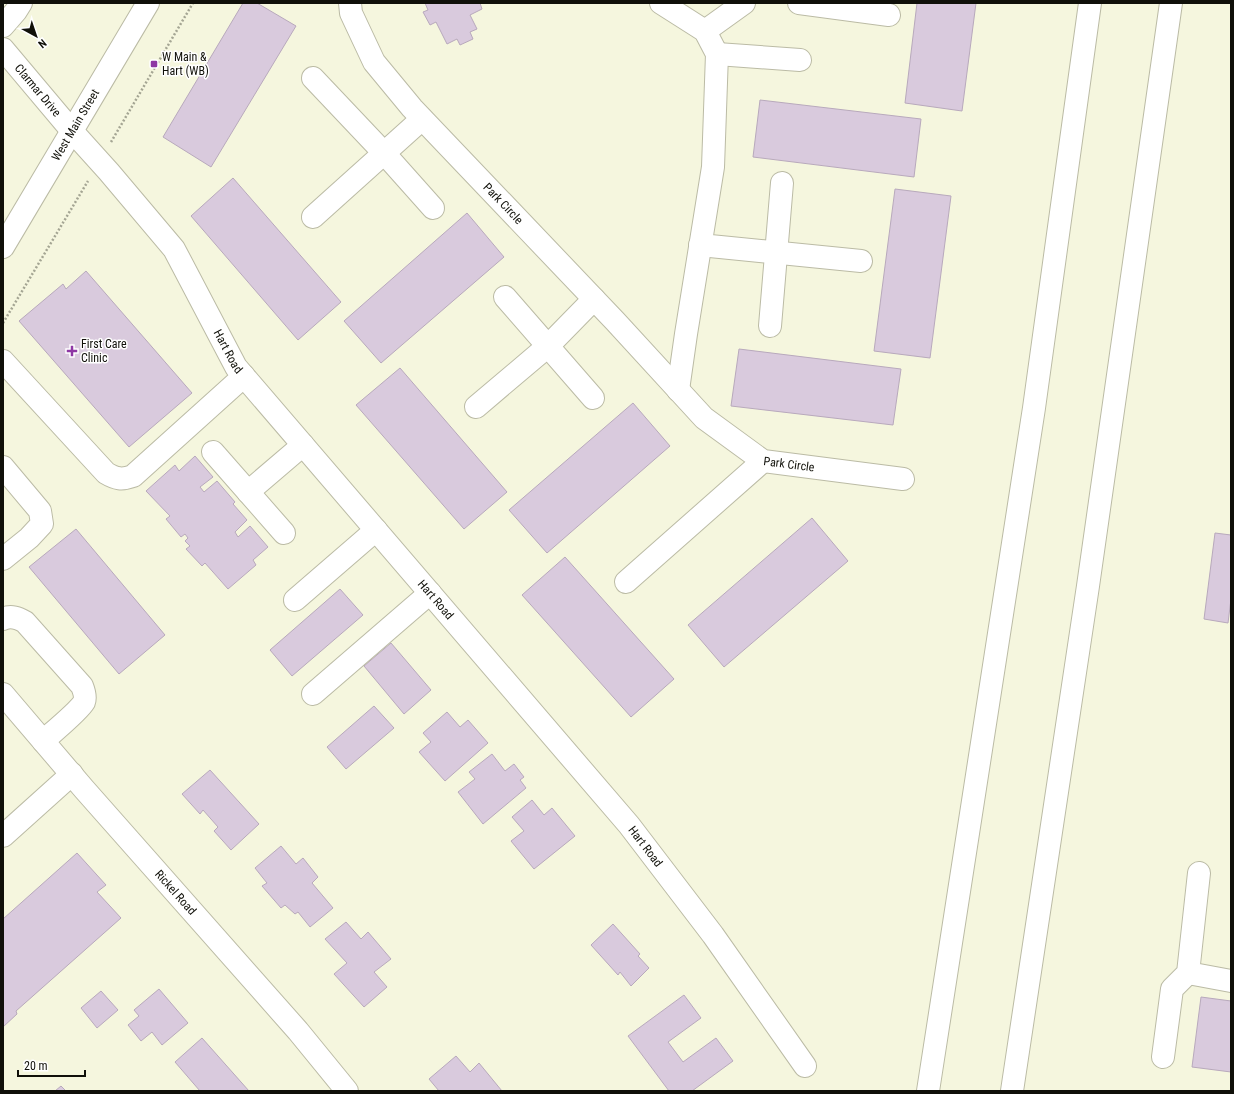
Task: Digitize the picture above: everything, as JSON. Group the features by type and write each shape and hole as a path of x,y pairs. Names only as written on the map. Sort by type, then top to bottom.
{"main road":[{"path":"3,26 21,3"},
{"name":"West Main Street","path":"3,247 148,3"},
{"name":"Park Circle","path":"350,3 351,13 374,62 422,119 594,299 704,418 763,461 902,478"},
{"path":"661,3 705,31 717,54 713,167 678,390"},
{"path":"705,31 744,3"},
{"path":"799,3 888,15"},
{"path":"928,1091 1034,408 1090,3"},
{"path":"1012,1091 1089,578 1171,3"},
{"name":"Clarmar Drive","path":"3,49 72,132"},
{"path":"717,54 800,60"},
{"path":"313,78 384,153 433,208"},
{"path":"313,216 422,119"},
{"name":"Hart Road","path":"72,132 109,172 174,249 236,367 629,824 713,936 805,1066"},
{"path":"770,326 782,183"},
{"path":"700,245 861,261"},
{"path":"505,297 593,398"},
{"path":"476,407 548,346 594,299"},
{"path":"3,362 106,473 115,478 124,479 133,476 244,376"},
{"path":"248,492 302,445"},
{"path":"212,452 284,533"},
{"path":"626,582 763,461"},
{"path":"3,468 40,511 42,524 29,538 3,559"},
{"path":"295,600 376,530"},
{"path":"313,694 430,593"},
{"path":"3,620 8,617 17,618 25,622 82,686 85,695 84,701 78,709 43,740"},
{"name":"Rickel Road","path":"3,694 298,1031 347,1091"},
{"path":"3,836 72,774"},
{"path":"1163,1057 1172,989 1188,973 1199,873"},
{"path":"1188,973 1231,981"}],"building":[{"path":"243,3 257,3 296,26 211,167 163,137"},
{"path":"425,3 480,3 482,9 470,15 477,29 470,32 473,39 460,45 457,39 447,44 436,22 430,25 423,12 428,10"},
{"path":"917,3 976,3 962,111 905,103"},
{"path":"760,100 921,119 914,177 753,157"},
{"path":"233,178 341,302 298,340 191,216"},
{"path":"895,189 951,196 930,358 874,351"},
{"path":"467,213 504,257 381,363 344,321"},
{"path":"86,271 192,393 129,447 19,321 63,284 66,289"},
{"path":"739,349 901,369 893,425 731,406"},
{"path":"400,368 507,492 464,529 356,405"},
{"path":"633,403 670,446 547,553 509,510"},
{"path":"195,456 213,477 200,487 204,492 217,481 235,502 233,504 247,520 235,532 238,537 250,526 268,547 253,560 256,565 228,589 205,563 202,566 186,549 190,546 185,541 188,538 185,534 181,537 166,519 170,516 146,491 175,465 179,471"},
{"path":"812,518 848,561 724,667 688,625"},
{"path":"76,529 165,635 119,674 29,567"},
{"path":"1215,533 1231,535 1231,599 1228,623 1204,619"},
{"path":"565,557 674,679 631,717 522,595"},
{"path":"340,589 363,615 292,676 270,650"},
{"path":"391,643 431,690 404,714 364,666"},
{"path":"374,706 394,728 346,769 327,747"},
{"path":"447,712 460,727 468,720 488,743 445,781 419,752 431,742 423,733"},
{"path":"492,754 505,771 514,764 524,777 520,780 526,788 483,824 458,792 475,779 469,772"},
{"path":"210,770 259,824 231,850 214,831 218,827 203,810 200,814 182,794"},
{"path":"532,800 544,815 552,808 575,836 534,869 511,841 524,831 512,817"},
{"path":"281,846 296,864 303,858 318,877 312,883 333,908 310,927 298,912 295,914 285,905 281,908 262,886 267,883 255,868"},
{"path":"77,853 106,885 97,892 121,918 16,1011 17,1014 3,1027 3,919"},
{"path":"346,922 361,939 368,932 391,959 374,972 387,987 364,1007 334,974 347,963 325,939"},
{"path":"613,924 640,954 638,956 649,968 631,986 620,972 618,975 591,945"},
{"path":"159,989 188,1023 162,1045 152,1032 141,1041 128,1025 139,1016 134,1010"},
{"path":"101,991 118,1010 97,1028 81,1008"},
{"path":"684,995 701,1018 668,1042 683,1062 716,1038 733,1061 692,1091 669,1091 628,1036"},
{"path":"1201,997 1231,1001 1231,1072 1192,1067"},
{"path":"202,1038 249,1091 200,1091 175,1062"},
{"path":"456,1056 470,1072 479,1063 502,1091 439,1091 429,1079"},
{"path":"61,1086 66,1091 55,1091"}],"place":[{"name":"W Main & Hart (WB)","path":"154,64"},
{"name":"First Care Clinic","path":"72,351"}]}
